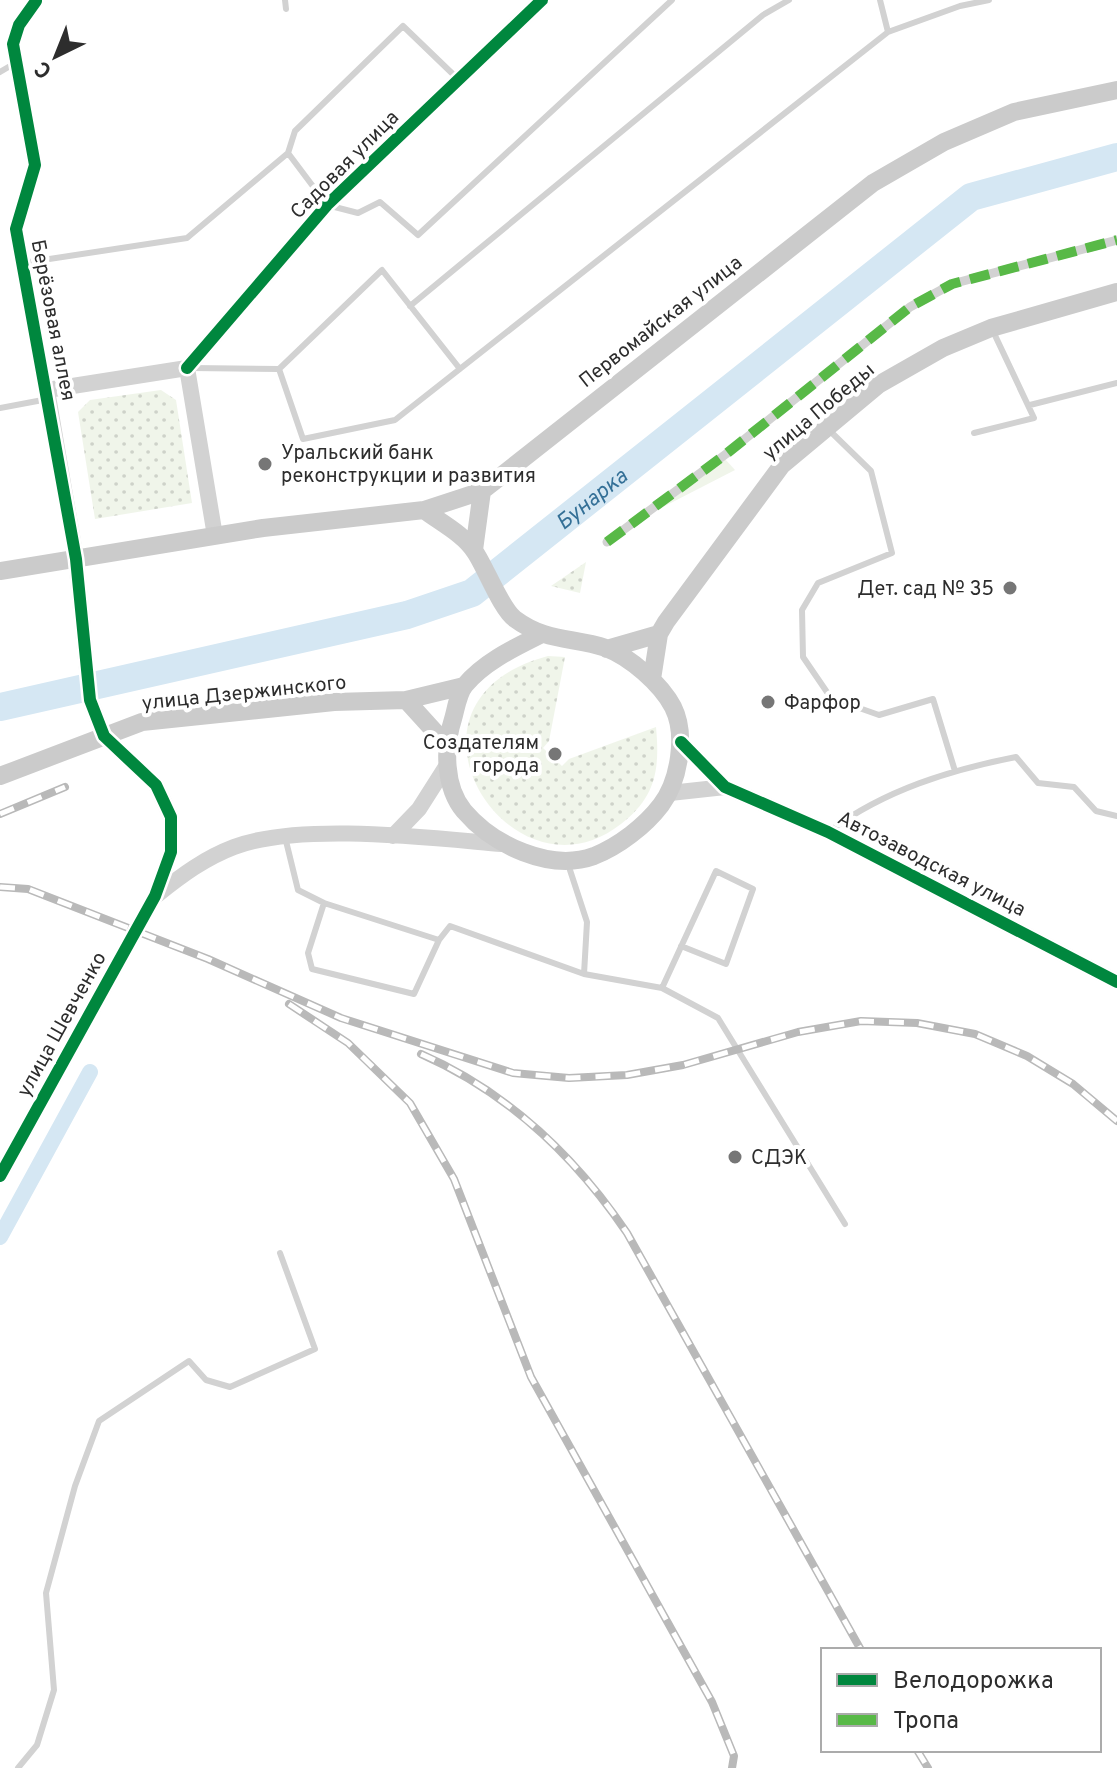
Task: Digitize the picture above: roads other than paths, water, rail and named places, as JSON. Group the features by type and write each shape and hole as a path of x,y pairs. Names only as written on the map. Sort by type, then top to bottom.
{"main road":[{"name":"Первомайская улица","path":"76,559 215,536 424,510 482,491 873,183 944,142 1014,112 1117,90"},
{"name":"улица Победы","path":"659,634 782,465 878,385 943,348 991,328 1117,292"},
{"path":"477,555 482,491"},
{"path":"424,510 477,555 511,617 540,635 607,649 652,679 674,708 681,742 670,793 653,815 619,843 593,856 567,861 532,855 502,844 463,810 447,765 445,743 464,686 503,653 540,635"},
{"path":"0,571 76,559"},
{"path":"503,653 511,617"},
{"path":"607,649 659,634 652,679"},
{"name":"улица Дзержинского","path":"0,776 142,722 334,702 406,700 464,686"},
{"path":"406,700 445,743"}],"street":[{"name":"Садовая улица","path":"187,368 327,205 542,0"},
{"name":"Берёзовая аллея","path":"36,1 6,43 17,62 35,165 16,229 76,559 90,700 104,736"},
{"path":"607,542 726,454 910,307 952,284 1117,240"},
{"path":"48,395 187,368 215,536"},
{"path":"104,736 156,785 171,817 171,852 155,896"},
{"path":"681,742 725,787"},
{"path":"393,836 419,809 447,765"},
{"path":"670,793 725,787"},
{"name":"Автозаводская улица","path":"725,787 828,832 1117,982"},
{"path":"155,896 199,862 238,846 284,836 393,836 502,844"},
{"name":"улица Шевченко","path":"0,1176 155,896"}],"lane":[{"path":"36,1 45,0"},
{"path":"285,0 286,9"},
{"path":"288,153 327,205 358,213 380,202 418,235 672,0"},
{"path":"410,306 763,15 789,0"},
{"path":"880,0 888,32"},
{"path":"279,369 303,439 395,420 888,32 960,6 989,0"},
{"path":"23,263 187,238 288,153 295,131 403,26 459,80"},
{"path":"0,72 17,62"},
{"path":"187,368 279,369 382,270 460,369"},
{"path":"974,433 1034,418 991,328"},
{"path":"1030,405 1117,383"},
{"path":"0,408 48,395"},
{"path":"827,428 871,471 892,553 818,583 802,610 803,657 831,698 879,715 933,699 955,771"},
{"path":"828,832 863,806 955,771 1016,757 1038,783 1074,787 1096,811 1117,816"},
{"path":"284,836 298,890 324,903 439,940"},
{"path":"567,861 587,922 584,974"},
{"path":"662,988 681,946 716,871 753,889 726,964 681,946"},
{"path":"324,903 308,953 312,969 414,994 439,940 450,926 584,974 662,988 718,1018 845,1224"},
{"path":"18,1768 37,1745 54,1690 46,1593 75,1486 99,1421 189,1361 206,1380 230,1387 315,1349 280,1253"}],"waterway":[{"name":"Бунарка","path":"0,707 407,615 472,593 971,197 1117,157"},
{"path":"0,1237 90,1072"}],"railway":[{"path":"0,814 65,787"},
{"path":"0,887 28,889 208,959 341,1018 513,1073 569,1078 627,1075 683,1065 798,1032 861,1021 917,1023 975,1034 1027,1056 1073,1084 1117,1121"},
{"path":"289,1004 348,1043 410,1103 454,1179 531,1377 712,1702 734,1756 732,1768"},
{"path":"421,1054 452,1069 510,1107 562,1153 607,1205 627,1233 860,1648"},
{"path":"918,1752 928,1768"}],"place":[{"name":"Уральский банк реконструкции и развития","path":"265,464"},
{"name":"Дет. сад № 35","path":"1010,588"},
{"name":"Фарфор","path":"768,702"},
{"name":"Создателям города","path":"555,754"},
{"name":"СДЭК","path":"735,1157"}]}
